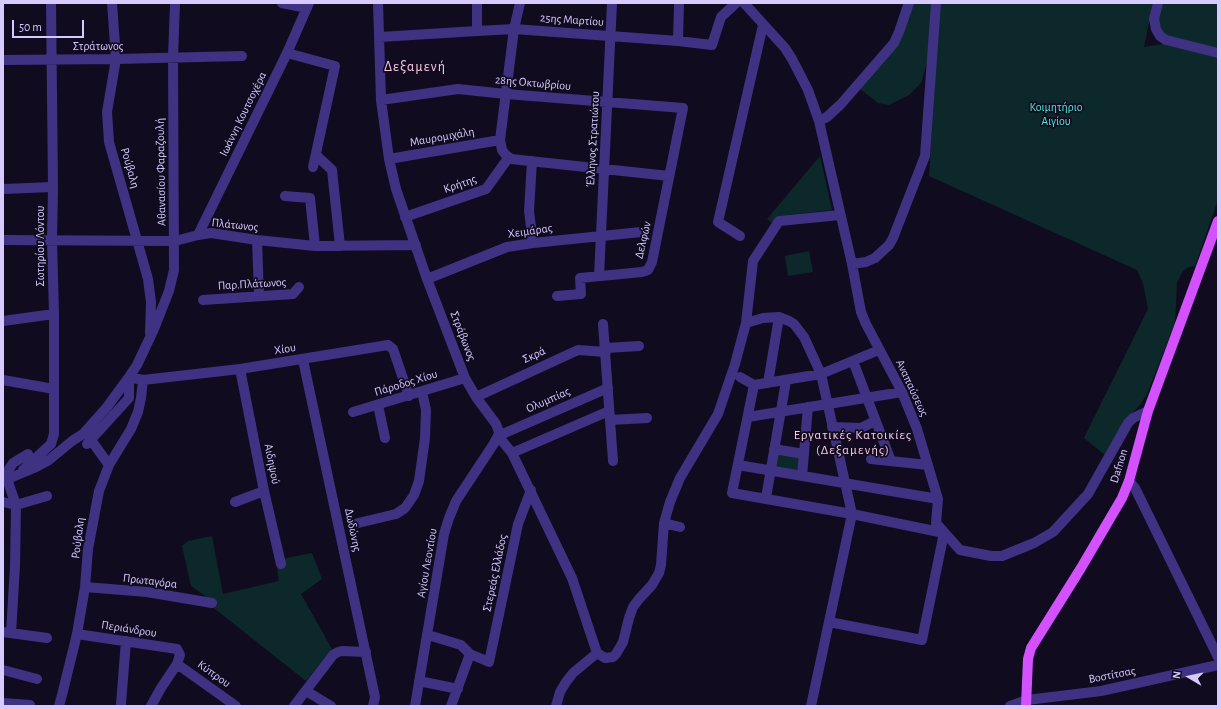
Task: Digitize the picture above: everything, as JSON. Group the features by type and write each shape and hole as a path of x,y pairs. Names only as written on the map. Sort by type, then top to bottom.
{"main road":[{"name":"Dafnon","path":"1026,703 1028,659 1032,644 1107,525 1122,498 1129,481 1148,411 1218,221"}],"street":[{"name":"Σωτηρίου Λόντου","path":"18,475 51,444 54,434 51,3"},
{"name":"Ρούβαλη","path":"112,3 116,59 107,112 109,142 149,285 150,337"},
{"name":"Αθανασίου Φαραζουλή","path":"130,377 150,337 173,277 175,241 173,58 175,3"},
{"path":"282,3 308,6"},
{"name":"Στράβωνος","path":"378,3 381,100 388,159 405,217 465,378 498,427 498,436 512,453 531,490 572,578 597,653"},
{"path":"477,31 478,3"},
{"path":"520,3 514,30 500,140 502,150 507,156 511,159 669,176"},
{"name":"Έλληνος Στρατιώτου","path":"599,276 612,3"},
{"path":"678,41 679,3"},
{"name":"25ης Μαρτίου","path":"380,38 477,31 514,30 678,41 712,45 721,17 736,3"},
{"name":"Αναπαύσεως","path":"744,3 785,48 808,90 819,121 852,264 861,312 879,350 902,392 917,429 938,498 936,523 960,550 990,556 1008,554 1044,538 1053,532 1088,494 1128,423 1133,418 1148,411"},
{"path":"819,121 827,117 841,104 894,43 900,32 909,3"},
{"path":"852,264 866,262 875,258 894,238 925,156 936,3"},
{"path":"1158,3 1154,19 1156,29 1160,36 1166,40 1218,53"},
{"name":"Ιωάννη Κουτσοχέρα","path":"198,235 287,53 308,6"},
{"path":"740,236 718,222 763,25"},
{"path":"287,53 335,66 314,167"},
{"name":"Στράτωνος","path":"3,60 242,56"},
{"name":"28ης Οκτωβρίου","path":"381,100 458,89 683,108"},
{"name":"Δελφών","path":"557,296 581,294 580,278 642,272 648,270 652,262 683,108"},
{"name":"Μαυρομιχάλη","path":"388,159 500,140"},
{"path":"316,155 332,170 340,246"},
{"name":"Κρήτης","path":"405,217 486,189 507,156"},
{"path":"532,161 529,211 533,243"},
{"path":"3,189 53,187"},
{"path":"285,196 310,198 315,246"},
{"path":"556,706 560,692 573,673 597,653 605,658 613,657 616,654 623,642 633,607 658,577 662,564 664,523 670,502 680,478 718,414 735,364 746,323 753,261 779,221 840,215"},
{"name":"Χειμάρας","path":"427,279 507,247 641,232"},
{"name":"Πλάτωνος","path":"3,240 175,241 211,233 257,240 315,246 416,245"},
{"path":"257,240 259,296"},
{"name":"Παρ.Πλάτωνος","path":"203,300 293,294 299,287"},
{"path":"3,321 54,314"},
{"path":"746,323 763,318 779,317 794,324 804,337 820,374 852,514 812,706"},
{"path":"768,383 779,317"},
{"path":"603,324 613,462"},
{"name":"Χίου","path":"130,377 143,380 240,369 303,360 388,345 393,349 408,396"},
{"name":"Σκρά","path":"476,396 578,350 606,350 639,346"},
{"path":"740,377 754,385 786,381 820,374 879,350"},
{"name":"Δωδώνης","path":"303,360 366,652 375,697 373,706"},
{"path":"853,361 891,462"},
{"name":"Αιδηψού","path":"240,369 264,491 282,564"},
{"path":"110,465 89,442 129,398 130,377"},
{"path":"5,480 45,463 83,434 107,407 130,377"},
{"name":"Πάροδος Χίου","path":"354,412 465,378"},
{"path":"3,380 54,389"},
{"name":"Ρούβαλη","path":"58,706 78,634 94,510 99,491 110,465 128,436 138,412 143,380"},
{"path":"766,498 786,381"},
{"path":"754,385 732,493 852,514 944,533 922,640 829,622"},
{"name":"Ολυμπίας","path":"498,436 608,388"},
{"path":"354,524 396,514 405,508 414,496 419,481 425,438 426,410 422,392"},
{"path":"748,417 902,392"},
{"path":"378,405 385,438"},
{"path":"802,476 808,408"},
{"path":"512,453 610,416 647,418"},
{"path":"832,427 861,428 876,421"},
{"name":"Αγίου Λεοντίου","path":"415,706 444,534 456,501 498,436"},
{"path":"774,449 804,454"},
{"path":"28,454 9,468 5,480 16,505 15,566 7,632 47,638"},
{"path":"871,459 928,465"},
{"path":"738,465 938,498"},
{"path":"1129,481 1135,488 1218,657"},
{"name":"Στερεάς Ελλάδος","path":"470,654 489,662 518,524 531,490"},
{"path":"235,502 264,491"},
{"path":"3,502 16,505 47,496"},
{"path":"664,523 680,527"},
{"name":"Πρωταγόρα","path":"85,587 146,592 212,603"},
{"name":"Περιάνδρου","path":"78,634 177,649 180,654 176,664"},
{"path":"428,635 461,645 470,654 451,706"},
{"path":"122,704 126,641"},
{"path":"294,706 333,655 338,652 366,652"},
{"path":"151,706 176,664"},
{"name":"Κύπρου","path":"176,664 236,706"},
{"name":"Βοστίτσας","path":"1010,706 1101,691 1218,665"},
{"path":"3,670 37,679"},
{"path":"419,681 458,689"},
{"path":"306,691 331,706"},
{"path":"7,704 30,705"}],"green space":[{"path":"903,3 932,3 928,59 921,83 909,95 889,105 878,103 860,89 892,40"},
{"name":"Κοιμητήριο Αιγίου","path":"940,3 1153,3 1144,47 1164,44 1157,20 1161,3 1218,3 1218,200 1195,266 1189,267 1183,271 1177,282 1175,323 1147,394 1140,405 1123,422 1105,455 1084,438 1148,309 1143,283 1137,270 929,176"},
{"path":"820,156 832,210 778,216 772,223 767,219"},
{"path":"809,251 813,272 788,276 785,256"},
{"path":"777,452 801,456 798,472 775,468"},
{"path":"212,536 223,594 279,581 276,560 312,553 322,579 301,594 332,649 306,681 210,605 211,600 191,586 182,546 188,541"}],"district":[{"name":"Δεξαμενή","path":"415,67"},
{"name":"Εργατικές Κατοικίες (Δεξαμενής)","path":"853,442"}]}
